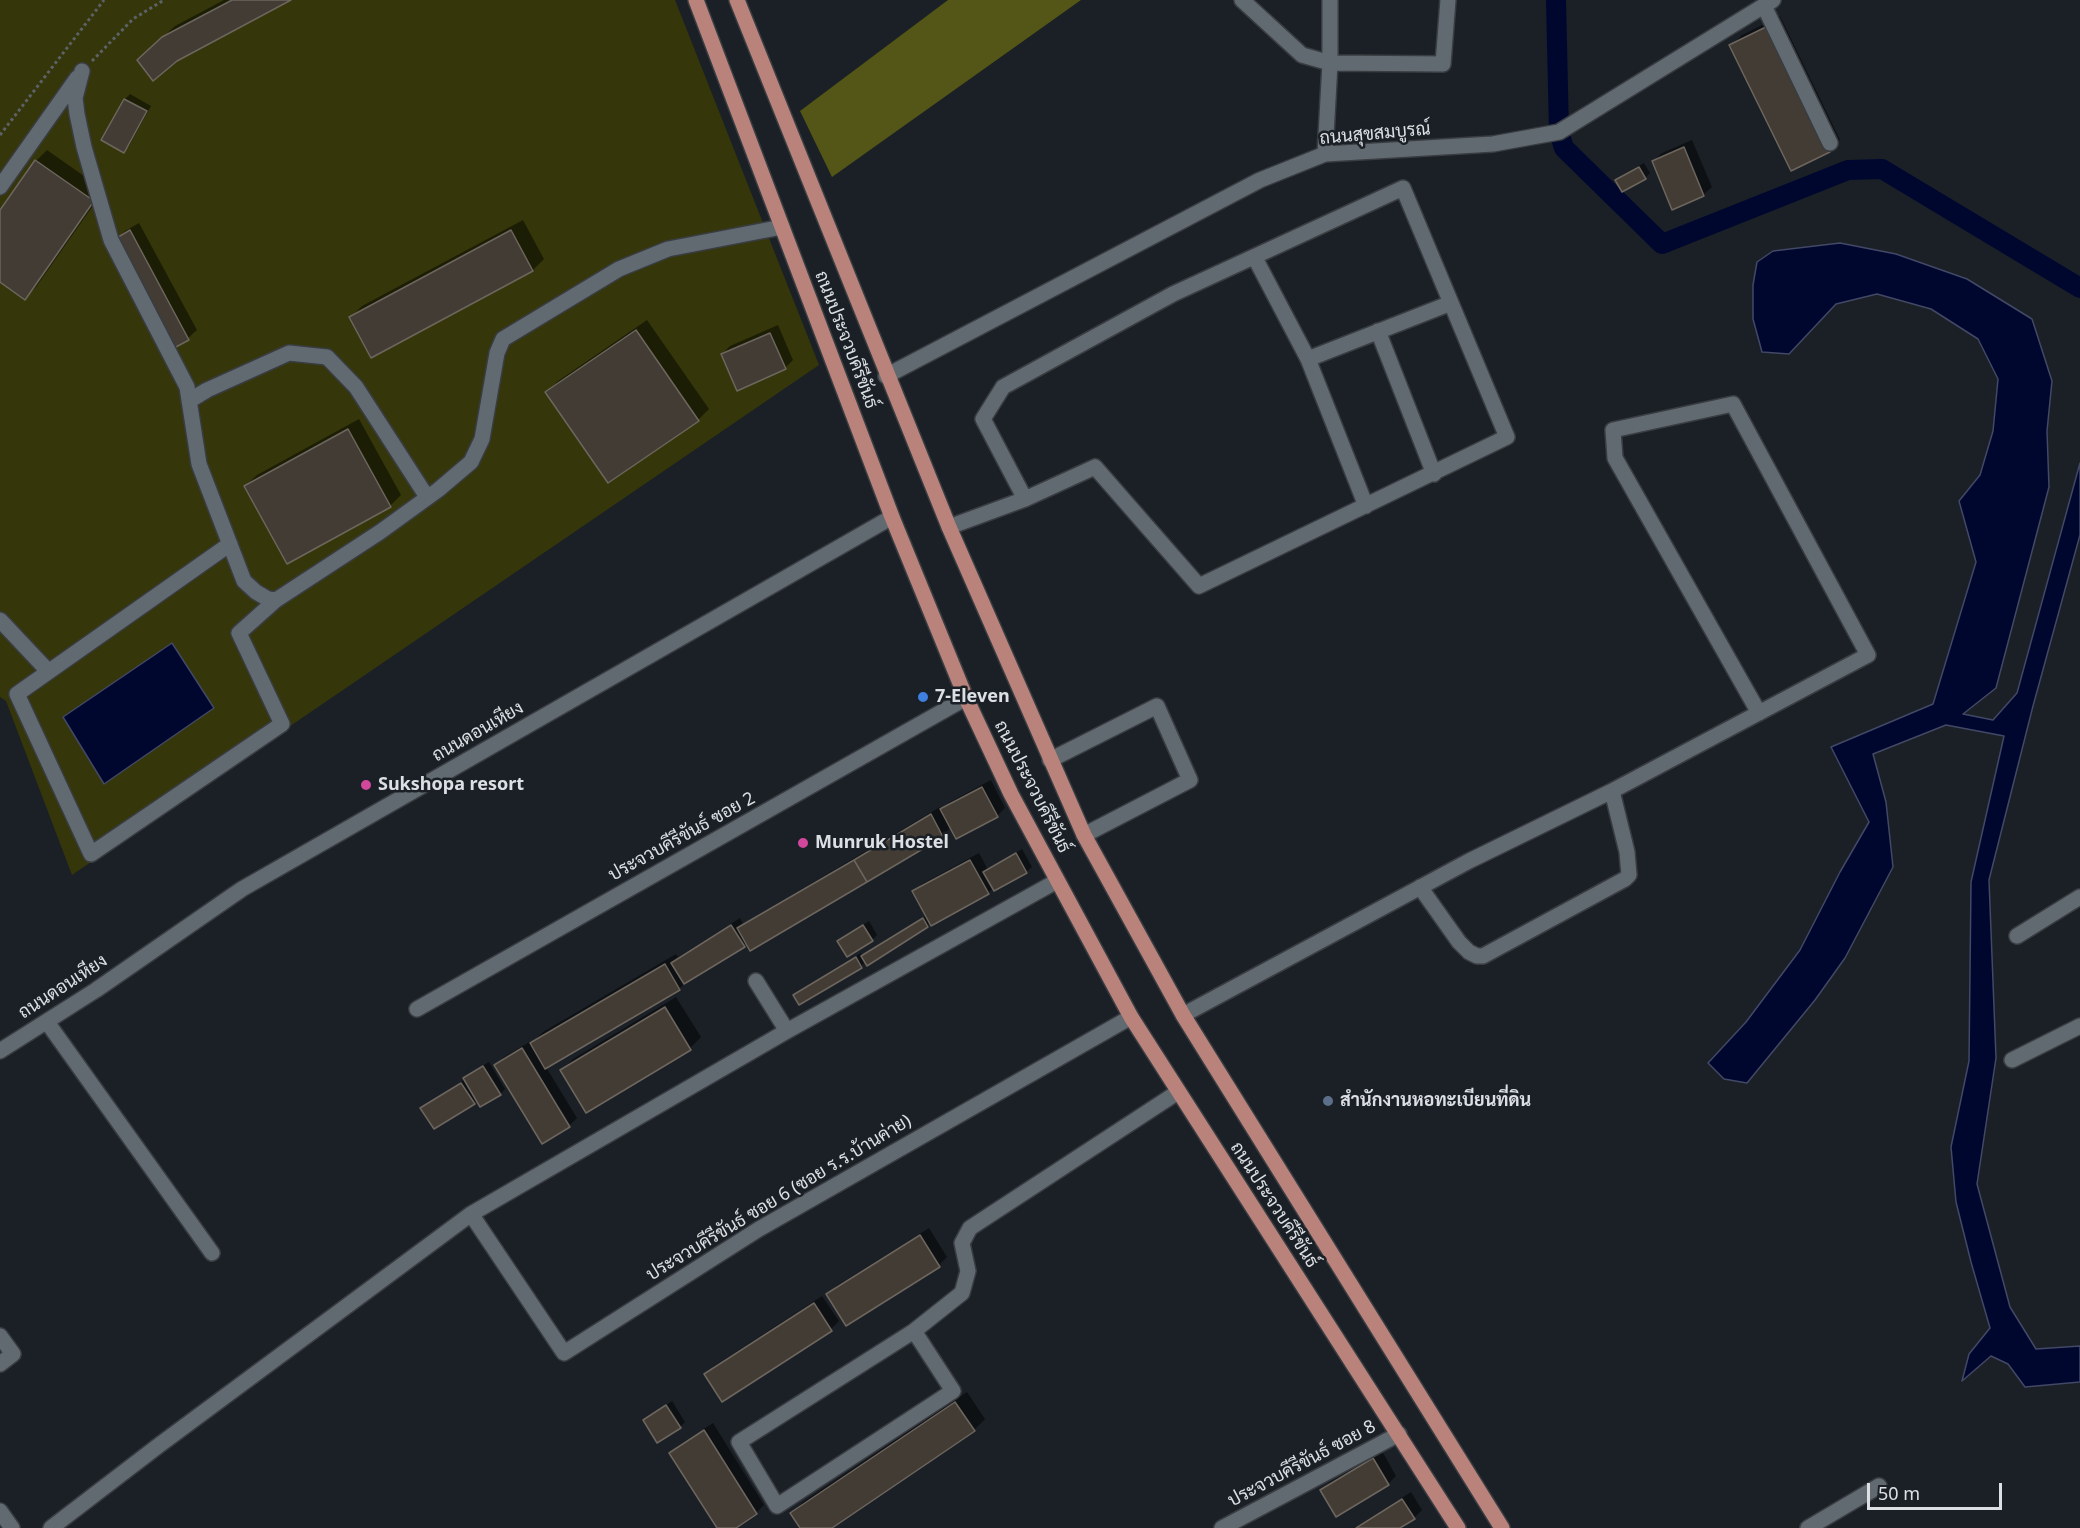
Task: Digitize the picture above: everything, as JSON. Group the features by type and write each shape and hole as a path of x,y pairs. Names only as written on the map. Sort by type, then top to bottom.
{"main road":[{"name":"ถนนประจวบคีรีขันธ์","path":"696,0 892,517 966,698 1011,794 1131,1017 1458,1528"},
{"name":"ถนนประจวบคีรีขันธ์","path":"737,0 886,376 949,527 1084,835 1183,1015 1502,1528"}],"street":[{"path":"1242,0 1302,55 1330,63 1443,64 1448,0"},
{"path":"1324,154 1330,63 1330,0"},
{"path":"1769,3 1830,144"},
{"name":"ถนนสุขสมบูรณ์","path":"886,376 1260,180 1324,154 1493,144 1559,132 1769,3"},
{"path":"0,187 82,71"},
{"path":"82,71 75,98 77,114 84,147 111,240 187,387 199,464 244,581 256,592 268,599 276,600"},
{"path":"949,527 1025,499 1095,467 1199,586 1508,437 1403,188 1173,294 1003,387 983,419 1025,499"},
{"path":"230,544 16,694 91,854 282,724 239,633 276,600 380,532 471,462 482,439 496,353 503,339 619,269 668,249 782,227"},
{"path":"1255,258 1308,359 1366,506"},
{"path":"1308,359 1451,303"},
{"path":"1378,331 1434,474"},
{"path":"189,401 207,390 289,353 327,357 356,387 428,497"},
{"path":"1183,1015 1468,861 1612,791 1759,713 1868,655 1733,404 1613,430 1615,458 1759,713"},
{"name":"ถนนดอนเหียง","path":"0,1051 96,990 242,888 892,517"},
{"path":"0,620 48,671"},
{"name":"ประจวบคีรีขันธ์ ซอย 2","path":"417,1009 966,698"},
{"path":"1050,759 1157,706 1190,780 1084,835"},
{"path":"1420,887 1459,942 1477,956 1483,956 1629,875 1627,852 1612,791"},
{"path":"51,1528 471,1214 787,1031 1057,881"},
{"path":"2017,936 2080,897"},
{"path":"756,981 787,1031"},
{"name":"ประจวบคีรีขันธ์ ซอย 6 (ซอย ร.ร.บ้านค่าย)","path":"471,1214 564,1353 759,1229 1131,1017"},
{"path":"46,1022 212,1253"},
{"path":"2012,1060 2080,1026"},
{"path":"914,1330 953,1391 777,1506 739,1442 914,1330 962,1293 969,1271 963,1243 970,1228 1178,1092"},
{"path":"0,1336 13,1354 0,1364"},
{"name":"ประจวบคีรีขันธ์ ซอย 8","path":"1222,1528 1399,1434"},
{"path":"1808,1528 1879,1486"},
{"path":"0,1511 12,1528"}],"path":[{"path":"0,135 104,0"},
{"path":"82,71 133,19 164,0"}],"shaded area":[{"path":"0,0 675,0 819,365 72,875 6,701 0,697"},
{"path":"948,0 1081,0 832,177 800,111"}],"water":[{"path":"1840,243 1896,254 1967,279 2032,319 2052,381 2047,431 2049,487 1996,688 1963,714 1993,720 2017,693 2080,463 2080,535 2033,706 1989,880 1996,1058 1977,1184 2010,1307 2036,1349 2080,1346 2080,1382 2025,1387 2008,1364 1991,1356 1962,1381 1969,1354 1990,1328 1956,1202 1951,1147 1969,1061 1971,882 2004,736 1946,725 1873,754 1886,802 1893,867 1845,958 1815,1000 1747,1083 1724,1079 1708,1063 1746,1022 1800,950 1840,872 1869,822 1831,747 1933,704 1976,562 1959,501 1980,475 1993,431 1998,379 1978,339 1931,309 1877,294 1836,304 1789,354 1762,352 1753,319 1753,285 1757,262 1773,251"},
{"path":"172,643 214,708 104,784 63,717"}],"building":[{"path":"232,0 291,0 177,61 153,81 137,60 162,37"},
{"path":"1768,26 1830,152 1791,171 1729,45"},
{"path":"124,99 147,111 124,153 101,140"},
{"path":"1684,147 1704,196 1672,210 1652,161"},
{"path":"35,160 94,201 25,300 0,282 0,210"},
{"path":"1639,167 1646,179 1622,192 1615,180"},
{"path":"130,230 189,340 174,348 115,239"},
{"path":"511,230 533,271 371,358 349,317"},
{"path":"636,330 699,421 608,483 545,392"},
{"path":"770,333 786,369 737,391 721,354"},
{"path":"348,429 391,507 287,564 244,486"},
{"path":"982,787 998,817 956,839 940,809"},
{"path":"931,814 943,837 867,882 854,860"},
{"path":"1016,853 1027,873 994,891 983,872"},
{"path":"854,860 867,882 750,951 737,928"},
{"path":"970,860 989,894 931,926 912,891"},
{"path":"923,918 928,927 867,966 861,956"},
{"path":"731,925 745,947 684,984 671,963"},
{"path":"863,925 873,941 847,957 837,941"},
{"path":"856,957 862,968 799,1005 793,995"},
{"path":"665,964 680,990 545,1069 530,1043"},
{"path":"665,1007 691,1050 586,1113 560,1070"},
{"path":"522,1048 570,1127 542,1144 494,1065"},
{"path":"483,1066 501,1095 480,1107 463,1078"},
{"path":"461,1083 475,1104 434,1129 420,1108"},
{"path":"920,1235 940,1267 846,1326 826,1294"},
{"path":"814,1303 832,1331 722,1402 704,1374"},
{"path":"955,1402 975,1431 832,1528 800,1528 790,1513"},
{"path":"666,1405 681,1428 657,1443 643,1420"},
{"path":"704,1430 757,1514 736,1528 717,1528 669,1453"},
{"path":"1373,1458 1389,1485 1336,1517 1320,1490"},
{"path":"1402,1499 1415,1519 1400,1528 1356,1528"}],"waterway":[{"path":"1556,0 1559,132 1564,148 1662,244 1848,170 1882,169 2080,288"}],"place":[{"name":"7-Eleven","path":"923,697"},
{"name":"Sukshopa resort","path":"366,785"},
{"name":"Munruk Hostel","path":"803,843"},
{"name":"สำนักงานหอทะเบียนที่ดิน","path":"1328,1101"}]}
